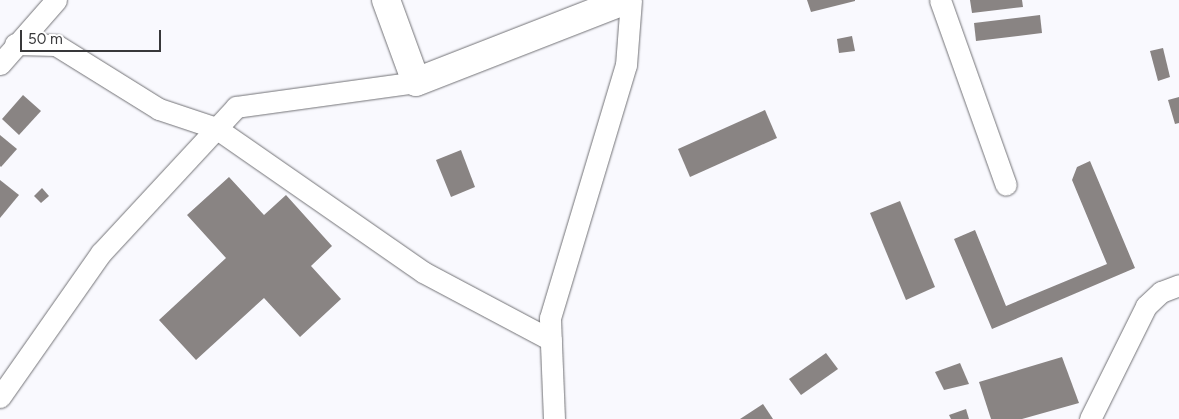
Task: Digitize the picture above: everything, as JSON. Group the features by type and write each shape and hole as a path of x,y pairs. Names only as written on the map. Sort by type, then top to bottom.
{"main road":[{"path":"386,0 416,82 626,0"}],"street":[{"path":"0,64 15,44 56,0"},
{"path":"554,419 550,318 626,65 631,0"},
{"path":"940,0 1006,185"},
{"path":"15,44 56,45 159,109 216,128 423,272 551,340"},
{"path":"0,397 101,253 236,107 416,82"},
{"path":"1090,419 1146,306 1161,292 1179,285"}],"building":[{"path":"807,0 855,0 855,1 811,12"},
{"path":"970,0 1022,0 1023,7 972,13"},
{"path":"1040,15 1042,33 976,41 974,23"},
{"path":"852,36 855,51 839,53 837,39"},
{"path":"1163,48 1170,77 1158,81 1150,51"},
{"path":"23,95 41,111 19,135 2,119"},
{"path":"1179,97 1179,123 1175,124 1168,100"},
{"path":"765,110 777,138 690,177 678,149"},
{"path":"0,135 17,149 1,167 0,166"},
{"path":"461,150 475,187 451,197 436,160"},
{"path":"1090,161 1135,268 992,329 954,239 975,230 1006,306 1107,264 1072,180 1077,167"},
{"path":"229,177 264,215 286,195 332,246 311,266 341,299 300,337 264,298 196,360 159,320 226,258 187,215"},
{"path":"0,180 19,195 0,218"},
{"path":"42,188 49,196 41,203 34,196"},
{"path":"900,201 935,287 906,300 870,213"},
{"path":"826,353 838,369 801,395 789,379"},
{"path":"1062,357 1079,403 1022,419 991,419 979,382"},
{"path":"960,363 969,384 944,390 935,372"},
{"path":"763,404 773,419 740,419"},
{"path":"966,409 969,419 951,419 949,415"}]}
